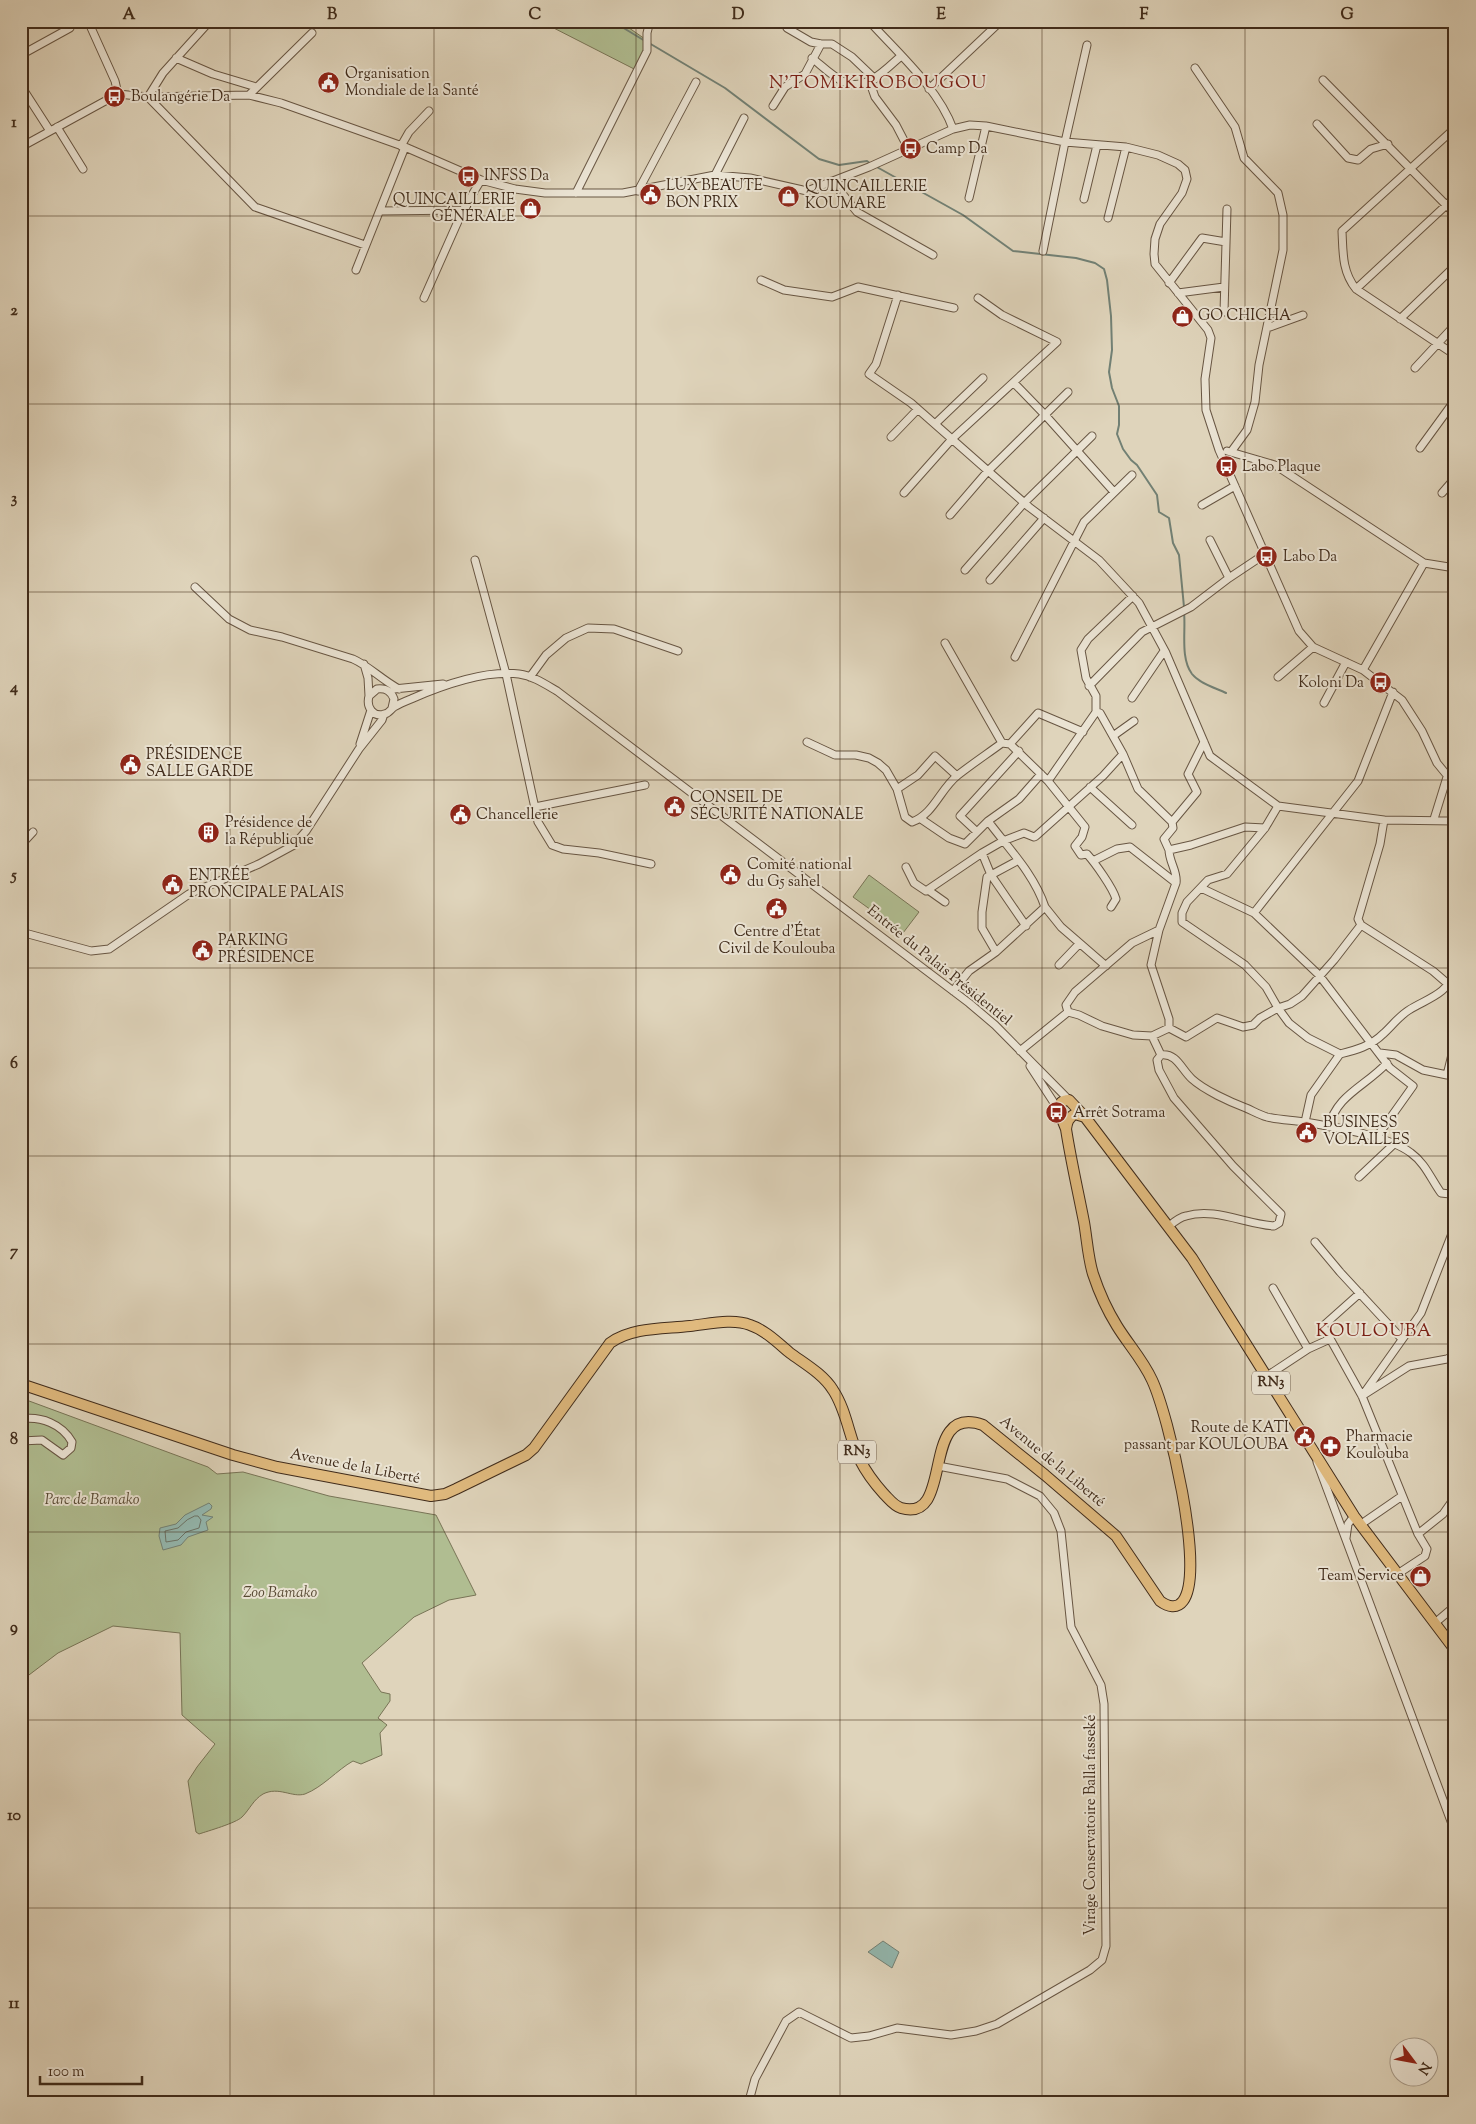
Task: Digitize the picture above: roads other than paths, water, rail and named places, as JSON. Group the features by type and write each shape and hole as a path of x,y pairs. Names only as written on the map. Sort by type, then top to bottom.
{"highway":[{"path":"1058,1109 1063,1101 1069,1100"},
{"name":"RN3","path":"1069,1100 1085,1117 1169,1226 1267,1376 1315,1456 1357,1520 1396,1575 1454,1648"},
{"name":"RN3","path":"1058,1109 1066,1129"},
{"path":"1066,1129 1070,1116 1075,1114 1085,1117"},
{"name":"Avenue de la Liberté","path":"21,1384 185,1440 277,1467 431,1496 445,1494 456,1489 520,1458 534,1448 610,1343 619,1337 636,1332 738,1322 752,1325 828,1383 844,1412 860,1460 880,1490 895,1505 900,1508 912,1509 923,1504 932,1490 945,1440 951,1428 963,1422 976,1422 983,1425 1030,1462 1116,1536 1160,1601 1166,1605 1177,1606 1186,1597 1190,1558 1189,1539 1168,1429 1152,1379 1140,1358 1117,1327 1093,1274 1066,1129"}],"street":[{"path":"88,21 115,81 118,94"},
{"path":"148,97 163,73 210,21"},
{"path":"576,193 648,52 647,33 650,21"},
{"path":"756,21 762,24 767,21"},
{"path":"791,21 786,26 787,28 811,42 832,44 852,57 872,80 875,97 896,125 909,150"},
{"path":"869,21 929,89 949,116 953,129"},
{"path":"929,89 1001,21"},
{"path":"21,55 70,28"},
{"path":"249,95 312,33"},
{"path":"773,106 785,87 805,74 820,44"},
{"path":"1043,251 1064,142 1087,46"},
{"path":"812,58 844,82 853,83 872,80 901,56"},
{"path":"176,58 212,74 256,87"},
{"path":"1194,68 1235,127 1244,158 1278,193 1283,215 1283,250 1259,365 1255,402 1247,430 1231,452"},
{"path":"1323,80 1455,214"},
{"path":"638,191 696,82"},
{"path":"21,86 83,168"},
{"path":"21,147 118,94 148,97 249,95 281,103 403,147 480,180 515,190 545,193 623,193 715,175 750,178 806,191 882,162 953,129 970,125 986,126 1064,142 1126,148 1170,160 1184,170 1188,179 1182,193 1160,224 1155,239 1155,264 1208,330 1211,338 1204,395 1206,410 1219,450 1299,630 1313,647 1363,670 1402,700 1411,713 1437,764 1455,785"},
{"path":"148,97 255,206 365,245"},
{"path":"356,270 403,147 410,132 429,110"},
{"path":"715,175 744,118"},
{"path":"1318,124 1348,158 1358,160 1371,149 1388,144"},
{"path":"969,198 986,126"},
{"path":"1455,128 1342,231 1343,256 1347,278 1356,289 1455,355"},
{"path":"1084,200 1097,145"},
{"path":"1108,218 1126,148"},
{"path":"424,298 463,210 480,180"},
{"path":"832,181 857,212 933,255"},
{"path":"1356,289 1455,197"},
{"path":"1224,312 1227,209"},
{"path":"380,211 463,210"},
{"path":"1169,283 1202,238 1226,242"},
{"path":"1400,319 1455,266"},
{"path":"761,280 784,290 832,297 858,286 954,308"},
{"path":"1178,293 1224,287"},
{"path":"898,295 876,364 868,374 918,409 987,472 1099,560 1133,596 1139,603 1164,651 1210,756 1278,806 1384,820 1434,819 1454,821 1455,885"},
{"path":"904,493 952,439 1057,342 1002,315 978,298"},
{"path":"1267,328 1303,315"},
{"path":"1415,368 1455,325"},
{"path":"934,424 983,378"},
{"path":"1014,383 1114,492"},
{"path":"950,515 987,472 1046,416 1068,392"},
{"path":"1420,448 1455,400"},
{"path":"891,437 918,409"},
{"path":"965,570 1024,502 1092,436"},
{"path":"1219,450 1275,465 1424,563 1455,568"},
{"path":"1016,656 1084,522 1132,475"},
{"path":"1442,493 1455,478"},
{"path":"1202,505 1235,486"},
{"path":"990,580 1044,518"},
{"path":"1210,540 1229,578"},
{"path":"1089,686 1121,651 1142,632 1191,607 1265,554"},
{"path":"475,560 506,674 538,822 552,845 563,849 598,853 651,864"},
{"path":"1363,670 1424,563"},
{"path":"195,587 229,619 250,630 282,637 364,664 387,683 398,689"},
{"path":"1048,781 1096,712 1096,696 1089,686 1081,658 1081,650 1088,639 1133,596"},
{"path":"530,677 546,654 566,638 588,628 614,629 678,651"},
{"path":"945,643 1006,744 1019,751 1048,781 1085,827 1082,836 1075,846 1081,854 1087,854 1109,883 1116,899 1111,907"},
{"path":"1278,677 1313,647"},
{"path":"1132,698 1164,651"},
{"path":"1324,703 1346,662"},
{"path":"364,664 368,678 368,704 374,713 384,714"},
{"name":"Entrée du Palais Présidentiel","path":"385,689 458,682 506,674 530,677 557,691 953,991 995,1025 1069,1100"},
{"name":"Entrée du Palais Présidentiel","path":"392,708 458,682"},
{"path":"21,932 91,951 109,949 189,894 259,864 294,845 306,832 359,749 382,720 384,714 394,704 392,694 385,689 377,689 369,696"},
{"path":"1254,913 1358,781 1393,692"},
{"path":"359,749 371,710"},
{"path":"1096,712 1100,713 1123,754 1138,790 1172,822 1173,828 1164,839 1177,878 1159,930 1151,965 1169,1019 1168,1028"},
{"path":"807,742 835,755 856,755 869,758 886,770 897,790 905,817 912,822 920,819 932,807 957,776 1006,744 1038,713 1083,732"},
{"path":"1113,736 1134,721"},
{"path":"1172,822 1197,792 1188,774 1204,742"},
{"path":"977,832 960,816 1019,751"},
{"path":"928,890 1002,841 1024,833 1036,836 1103,776 1123,754"},
{"path":"897,790 918,775 935,756 957,776"},
{"path":"920,819 957,842 965,844 988,821 1019,799 1041,774"},
{"path":"1434,819 1447,777"},
{"path":"535,807 644,785"},
{"path":"1090,787 1132,825"},
{"path":"1278,806 1265,828 1227,874 1208,880 1187,902 1182,913 1182,922 1245,965 1266,987 1289,1023 1308,1038 1340,1054 1356,1050 1371,1043 1409,1010 1419,1006 1452,985 1455,971"},
{"path":"1384,820 1380,844 1358,919 1361,925 1452,985 1455,990"},
{"path":"988,821 1039,889 1045,908 1080,944 1106,966"},
{"path":"1169,850 1191,845 1245,827 1265,828"},
{"path":"21,845 32,832"},
{"path":"1093,861 1117,849 1130,846 1176,883"},
{"path":"982,853 990,875 1026,926"},
{"path":"996,952 982,928 982,912 987,877 1017,861"},
{"path":"906,867 914,883 945,902"},
{"path":"1201,888 1254,913 1319,975 1390,1068 1413,1086 1376,1138"},
{"path":"953,991 969,971 996,952 1045,908"},
{"path":"1168,1028 1186,1037 1217,1018 1243,1027 1253,1025 1260,1018 1290,1004 1302,996 1334,960 1361,925"},
{"path":"1068,1012 1066,1005 1075,992 1132,943 1159,930"},
{"path":"1059,965 1080,944"},
{"path":"1068,1012 1102,1026 1133,1035 1152,1036 1168,1028"},
{"path":"1022,1054 1068,1012"},
{"path":"1152,1036 1161,1054"},
{"path":"1380,1053 1396,1055 1423,1070 1447,1075 1455,1042"},
{"name":"Entrée du Palais Présidentiel","path":"1022,1054 1058,1109"},
{"path":"1161,1054 1167,1054 1175,1058 1192,1079 1236,1104 1267,1117 1329,1127 1394,1144 1410,1152 1421,1161 1441,1192 1455,1193"},
{"path":"1161,1054 1157,1060 1158,1070 1174,1098 1234,1166 1281,1214 1279,1223 1274,1226 1219,1215 1199,1214 1185,1216 1169,1226"},
{"path":"1305,1122 1311,1096 1340,1054"},
{"path":"1329,1127 1332,1115 1341,1100 1377,1074 1387,1063"},
{"path":"1359,1177 1394,1144"},
{"path":"1362,1396 1421,1313 1455,1226"},
{"path":"1315,1242 1402,1339"},
{"path":"1273,1288 1308,1349"},
{"path":"1360,1293 1324,1322 1324,1330 1362,1396 1402,1496 1428,1553 1396,1575"},
{"path":"1267,1376 1308,1349 1330,1339"},
{"path":"1362,1396 1410,1366 1447,1359 1455,1355"},
{"path":"21,1419 32,1418 62,1428 72,1442 71,1448 63,1455 42,1440 21,1441"},
{"path":"1315,1456 1349,1553 1381,1632 1455,1832"},
{"name":"Virage Conservatoire Balla fasseké","path":"749,2101 755,2079 786,2021 799,2012 851,2038 869,2036 897,2028 950,2035 976,2031 996,2024 1030,2006 1090,1970 1102,1960 1106,1946 1104,1704 1101,1685 1071,1627 1061,1531 1054,1513 1040,1496 1006,1479 938,1466"},
{"path":"1349,1553 1346,1530 1357,1520 1402,1496"},
{"path":"1418,1534 1443,1514 1455,1497"},
{"path":"1435,1622 1455,1606"}],"water":[{"path":"209,1503 212,1506 211,1509 202,1515 213,1517 206,1522 208,1530 188,1537 181,1545 163,1550 159,1536 160,1528 176,1524 185,1515"},
{"path":"883,1941 899,1952 892,1968 868,1952"}],"waterway":[{"path":"612,21 645,41"},
{"path":"649,43 725,88 819,159 839,165 867,161 871,164"},
{"path":"875,166 963,215 1013,251 1076,258 1095,263 1104,269 1111,316 1112,350 1109,372 1112,388 1119,406 1117,434 1123,449 1137,465 1157,495 1159,512 1169,518 1173,543 1179,555 1184,607"},
{"path":"1184,612 1185,652 1188,668 1199,680 1226,693"}],"place":[{"name":"Organisation Mondiale de la Santé","path":"329,83"},
{"name":"Boulangérie Da","path":"115,97"},
{"name":"Camp Da","path":"910,149"},
{"name":"INFSS Da","path":"468,176"},
{"name":"LUX BEAUTE BON PRIX","path":"650,195"},
{"name":"QUINCAILLERIE KOUMARE","path":"789,196"},
{"name":"QUINCAILLERIE GÉNÉRALE","path":"531,209"},
{"name":"GO CHICHA","path":"1182,316"},
{"name":"Labo Plaque","path":"1226,467"},
{"name":"Labo Da","path":"1267,557"},
{"name":"Koloni Da","path":"1380,683"},
{"name":"PRÉSIDENCE SALLE GARDE","path":"130,764"},
{"name":"CONSEIL DE SÉCURITÉ NATIONALE","path":"674,807"},
{"name":"Chancellerie","path":"460,815"},
{"name":"Présidence de la République","path":"209,832"},
{"name":"Comité national du G5 sahel","path":"731,874"},
{"name":"ENTRÉE PRONCIPALE PALAIS","path":"173,885"},
{"name":"Centre d'État Civil de Koulouba","path":"777,909"},
{"name":"PARKING PRÉSIDENCE","path":"202,950"},
{"name":"Arrêt Sotrama","path":"1057,1113"},
{"name":"BUSINESS VOLAILLES","path":"1307,1132"},
{"name":"Route de KATI passant par KOULOUBA","path":"1305,1437"},
{"name":"Pharmacie Koulouba","path":"1330,1446"},
{"name":"Team Service","path":"1420,1576"}],"district":[{"name":"N'TOMIKIROBOUGOU","path":"878,84"},
{"name":"KOULOUBA","path":"1374,1332"}],"park label":[{"name":"Parc de Bamako","path":"92,1500"},
{"name":"Zoo Bamako","path":"280,1593"}]}
